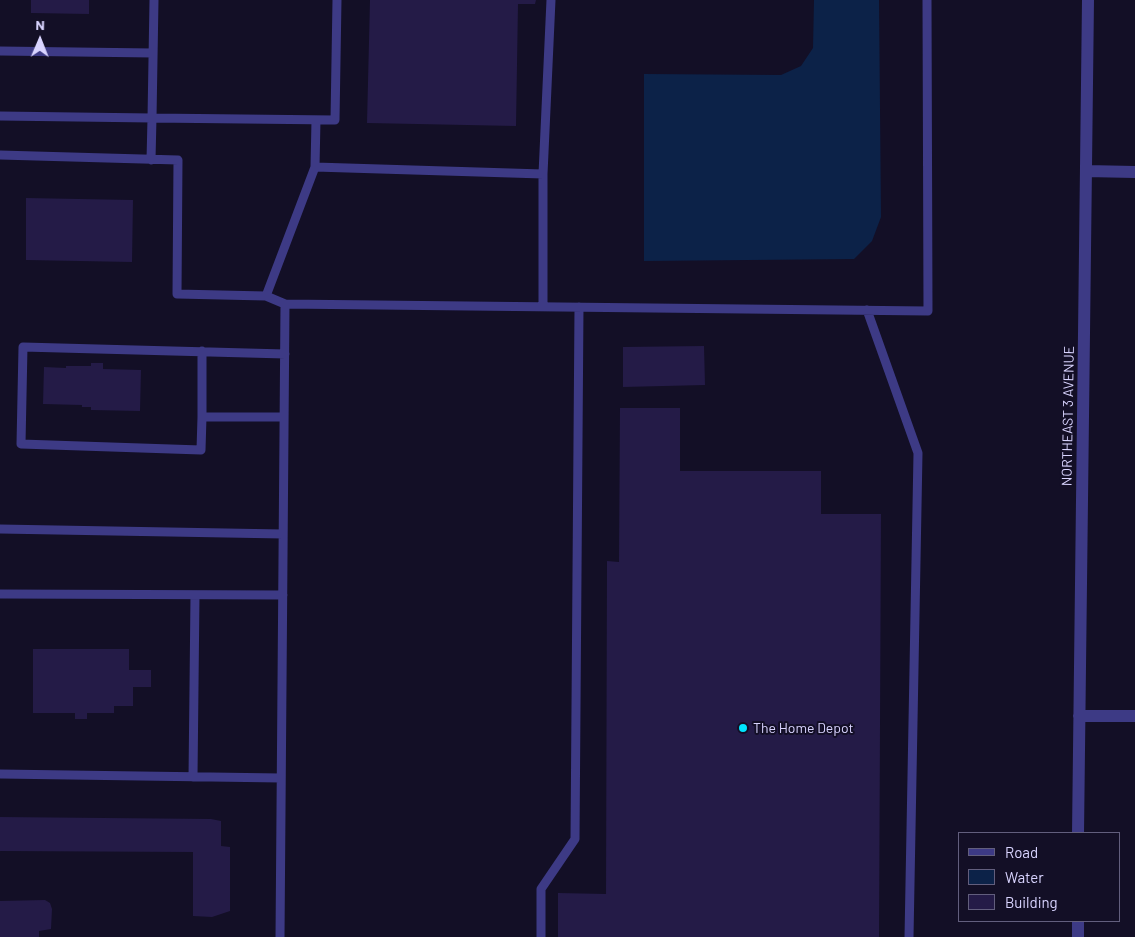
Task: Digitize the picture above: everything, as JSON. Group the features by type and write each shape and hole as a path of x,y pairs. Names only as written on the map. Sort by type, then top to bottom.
{"street":[{"name":"NORTHEAST 3 AVENUE","path":"1078,832 1088,0"},
{"path":"1086,171 1135,172"},
{"path":"1079,716 1135,716"},
{"path":"1078,922 1078,937"}],"lane":[{"path":"151,160 154,0"},
{"path":"0,116 335,120 337,0"},
{"path":"544,307 543,174 552,0"},
{"path":"0,156 178,160 177,294 266,296 285,304 928,311 927,0"},
{"path":"0,51 153,53"},
{"path":"266,296 315,167 316,120"},
{"path":"315,167 543,174"},
{"path":"280,937 285,304"},
{"path":"542,937 541,889 575,839 579,307"},
{"path":"867,310 918,453 909,937"},
{"path":"202,351 201,450 20,444 23,346 202,351 285,354"},
{"path":"202,417 284,416"},
{"path":"0,529 283,534"},
{"path":"0,594 283,595"},
{"path":"193,777 195,595"},
{"path":"0,774 281,778"}],"water":[{"path":"814,0 879,0 881,217 872,241 854,259 644,261 644,74 781,75 801,66 813,48"}],"building":[{"path":"31,0 89,0 89,14 31,13"},
{"path":"370,0 536,0 535,4 518,4 516,126 367,123"},
{"path":"26,198 133,200 132,262 26,260"},
{"path":"704,346 705,385 623,387 623,347"},
{"path":"91,363 103,363 103,369 141,370 140,411 91,410 91,407 82,407 82,405 43,404 44,367 91,366"},
{"name":"The Home Depot","path":"620,408 680,408 680,471 821,471 821,514 881,514 879,937 558,937 558,893 606,894 607,561 619,562"},
{"path":"33,649 129,649 129,670 151,670 151,687 133,687 133,706 114,706 114,713 87,713 87,719 75,719 75,713 33,713"},
{"path":"0,817 211,819 221,821 221,846 230,847 230,911 212,917 193,916 193,852 0,851"},
{"path":"45,900 50,903 52,909 51,929 39,931 39,937 0,937 0,901"}],"place":[{"name":"The Home Depot","path":"743,728"}]}
